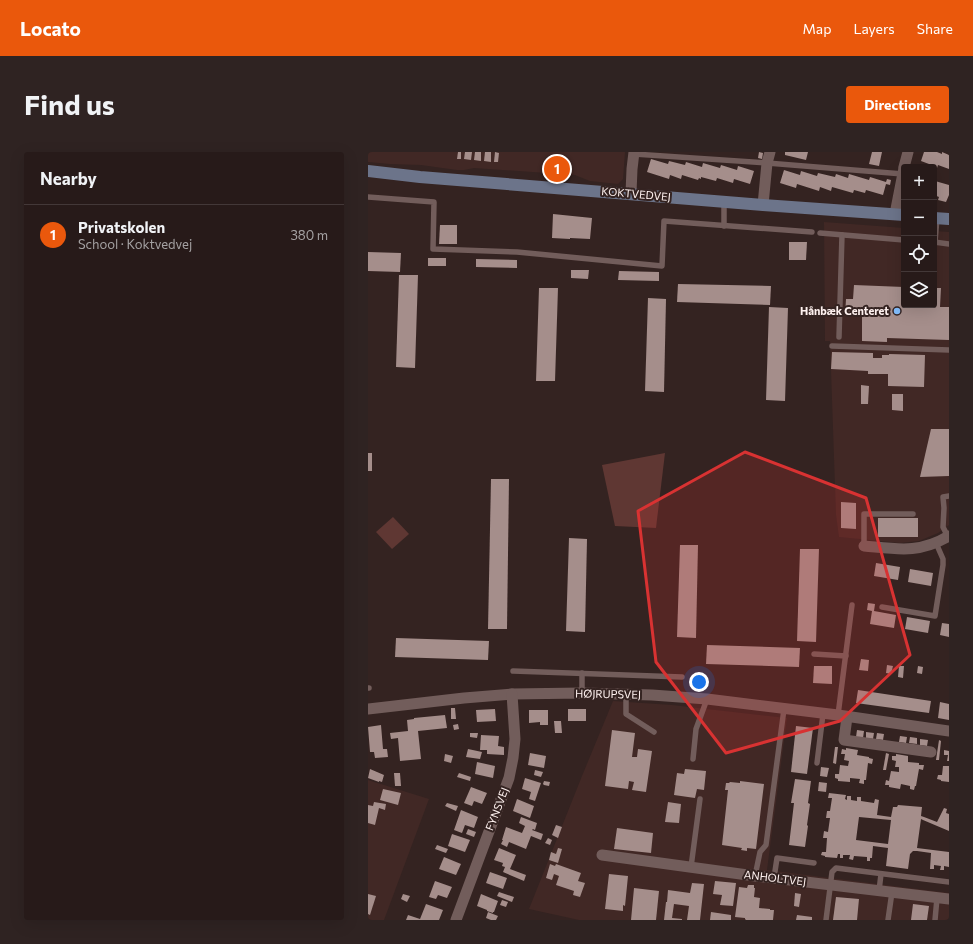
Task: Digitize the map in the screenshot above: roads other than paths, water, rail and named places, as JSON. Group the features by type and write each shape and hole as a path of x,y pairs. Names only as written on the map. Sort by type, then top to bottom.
{"street":[{"path":"905,164 908,152"},
{"path":"631,193 634,153"},
{"path":"763,205 768,157"},
{"name":"KOKTVEDVEJ","path":"368,172 763,205 900,214"},
{"path":"900,214 901,200"},
{"path":"864,546 904,550 920,548 936,543 949,536"},
{"name":"HØJRUPSVEJ","path":"368,709 512,694 626,694 707,699 949,731"},
{"name":"FYNSVEJ","path":"456,920 509,778 515,739 512,694"},
{"path":"842,716 844,740 931,752"},
{"name":"ANHOLTVEJ","path":"602,855 755,876 949,899"}],"lane":[{"path":"634,153 768,157 901,170"},
{"path":"368,197 434,202 433,249 517,252 662,266 664,221 812,232"},
{"path":"724,201 724,226"},
{"path":"936,236 940,218"},
{"path":"820,234 901,240"},
{"path":"839,337 842,235"},
{"path":"937,242 949,244"},
{"path":"832,346 949,350"},
{"path":"949,496 943,497 943,526 949,536"},
{"path":"864,546 864,514 913,514"},
{"path":"882,607 936,616 944,565 936,543"},
{"path":"842,716 846,656 852,605"},
{"path":"814,654 846,656"},
{"path":"513,671 682,677"},
{"path":"582,673 582,693"},
{"path":"626,694 626,714 654,732"},
{"path":"693,759 696,729 707,699"},
{"path":"755,876 760,852 766,845 784,709"},
{"path":"816,763 822,714"},
{"path":"691,867 700,799"},
{"path":"774,878 777,858 814,863"},
{"path":"826,920 832,872 836,868 949,882"},
{"path":"879,891 881,874"},
{"path":"888,920 892,892"},
{"path":"935,920 937,898"}],"place":[{"name":"Privatskolen","path":"557,169"},
{"name":"Hånbæk Centeret","path":"897,311"}]}
